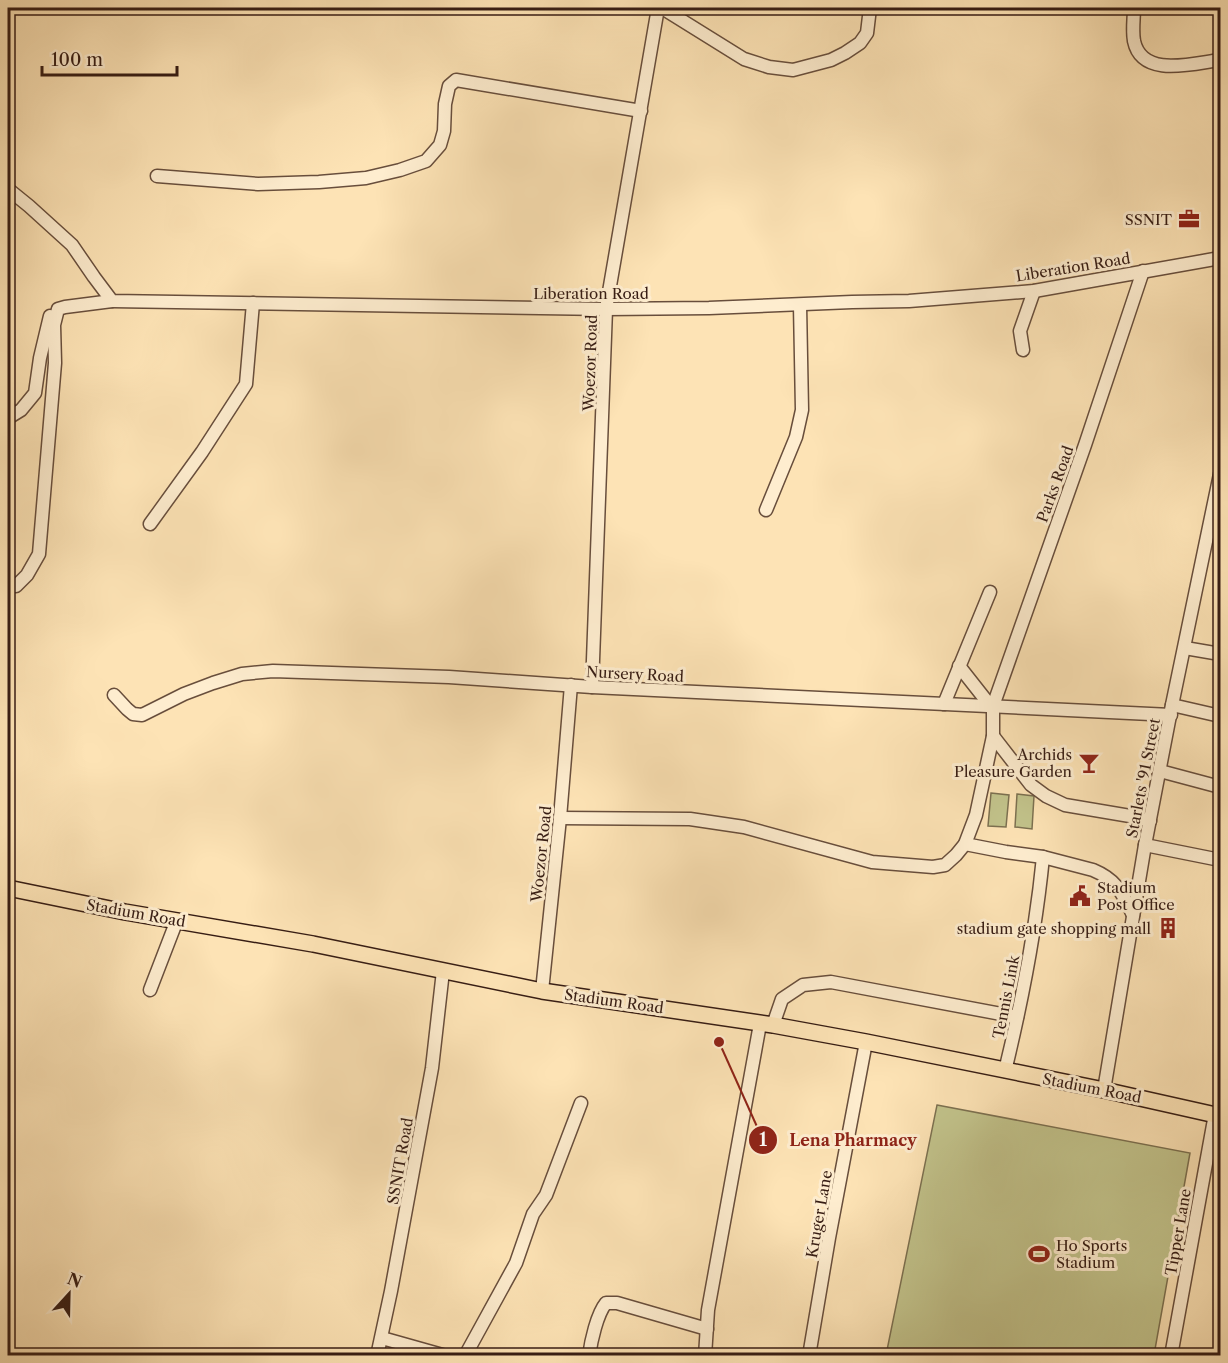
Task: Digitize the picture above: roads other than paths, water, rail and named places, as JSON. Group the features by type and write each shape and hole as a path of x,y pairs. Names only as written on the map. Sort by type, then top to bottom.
{"main road":[{"name":"Stadium Road","path":"8,888 125,912 313,944 542,991 767,1024 866,1042 1218,1115"}],"street":[{"path":"660,8 744,59 769,67 793,69 831,60 860,43 867,33 870,8"},
{"name":"Woezor Road","path":"592,687 606,309 660,8"},
{"path":"1134,8 1134,39 1136,49 1143,58 1165,66 1221,60"},
{"path":"157,176 258,184 366,178 400,170 426,161 440,146 449,86 456,80 640,111"},
{"path":"8,189 72,245 112,300"},
{"name":"Liberation Road","path":"58,309 112,300 606,309 909,301 1034,291 1221,258"},
{"name":"Parks Road","path":"965,844 976,815 993,736 991,706 1085,445 1143,271"},
{"path":"1023,350 1020,331 1034,291"},
{"path":"150,524 202,452 246,384 253,303"},
{"path":"766,510 796,437 802,410 800,305"},
{"path":"8,418 21,410 35,393 48,323 51,314 58,309"},
{"path":"8,586 16,586 27,575 39,554 55,363 54,325 58,309"},
{"name":"Starlets '91 Street","path":"1104,1090 1145,845 1221,474"},
{"path":"944,704 990,592"},
{"path":"1185,648 1221,654"},
{"path":"959,666 991,706"},
{"name":"Nursery Road","path":"114,695 127,710 133,714 142,715 184,694 213,683 242,674 273,671 449,677 592,687 944,704 1171,710 1221,716"},
{"name":"Woezor Road","path":"542,991 571,685"},
{"path":"993,736 1031,784 1046,796 1065,805 1150,821"},
{"path":"1160,771 1221,787"},
{"path":"560,818 690,819 744,827 872,862 933,867 945,865 965,844 1043,857 1094,870 1108,878 1121,889 1133,915"},
{"path":"1145,845 1221,860"},
{"name":"Tennis Link","path":"1005,1071 1038,906 1043,857"},
{"path":"150,990 177,920"},
{"name":"SSNIT Road","path":"377,1356 430,1078 442,971"},
{"path":"705,1356 708,1310 767,1024 782,999 803,985 831,982 1017,1017"},
{"name":"Kruger Lane","path":"809,1356 866,1042"},
{"path":"465,1356 516,1263 532,1214 546,1195 581,1103"},
{"name":"Tipper Lane","path":"1171,1356 1218,1115"},
{"path":"589,1356 592,1339 606,1303 618,1303 707,1329"},
{"path":"382,1338 446,1356"}],"place":[{"name":"SSNIT","path":"1189,219"},
{"name":"Archids Pleasure Garden","path":"1089,763"},
{"name":"Stadium Post Office","path":"1080,896"},
{"name":"stadium gate shopping mall","path":"1168,928"},
{"name":"Lena Pharmacy","path":"719,1042"},
{"name":"Ho Sports Stadium","path":"1039,1254"}]}
